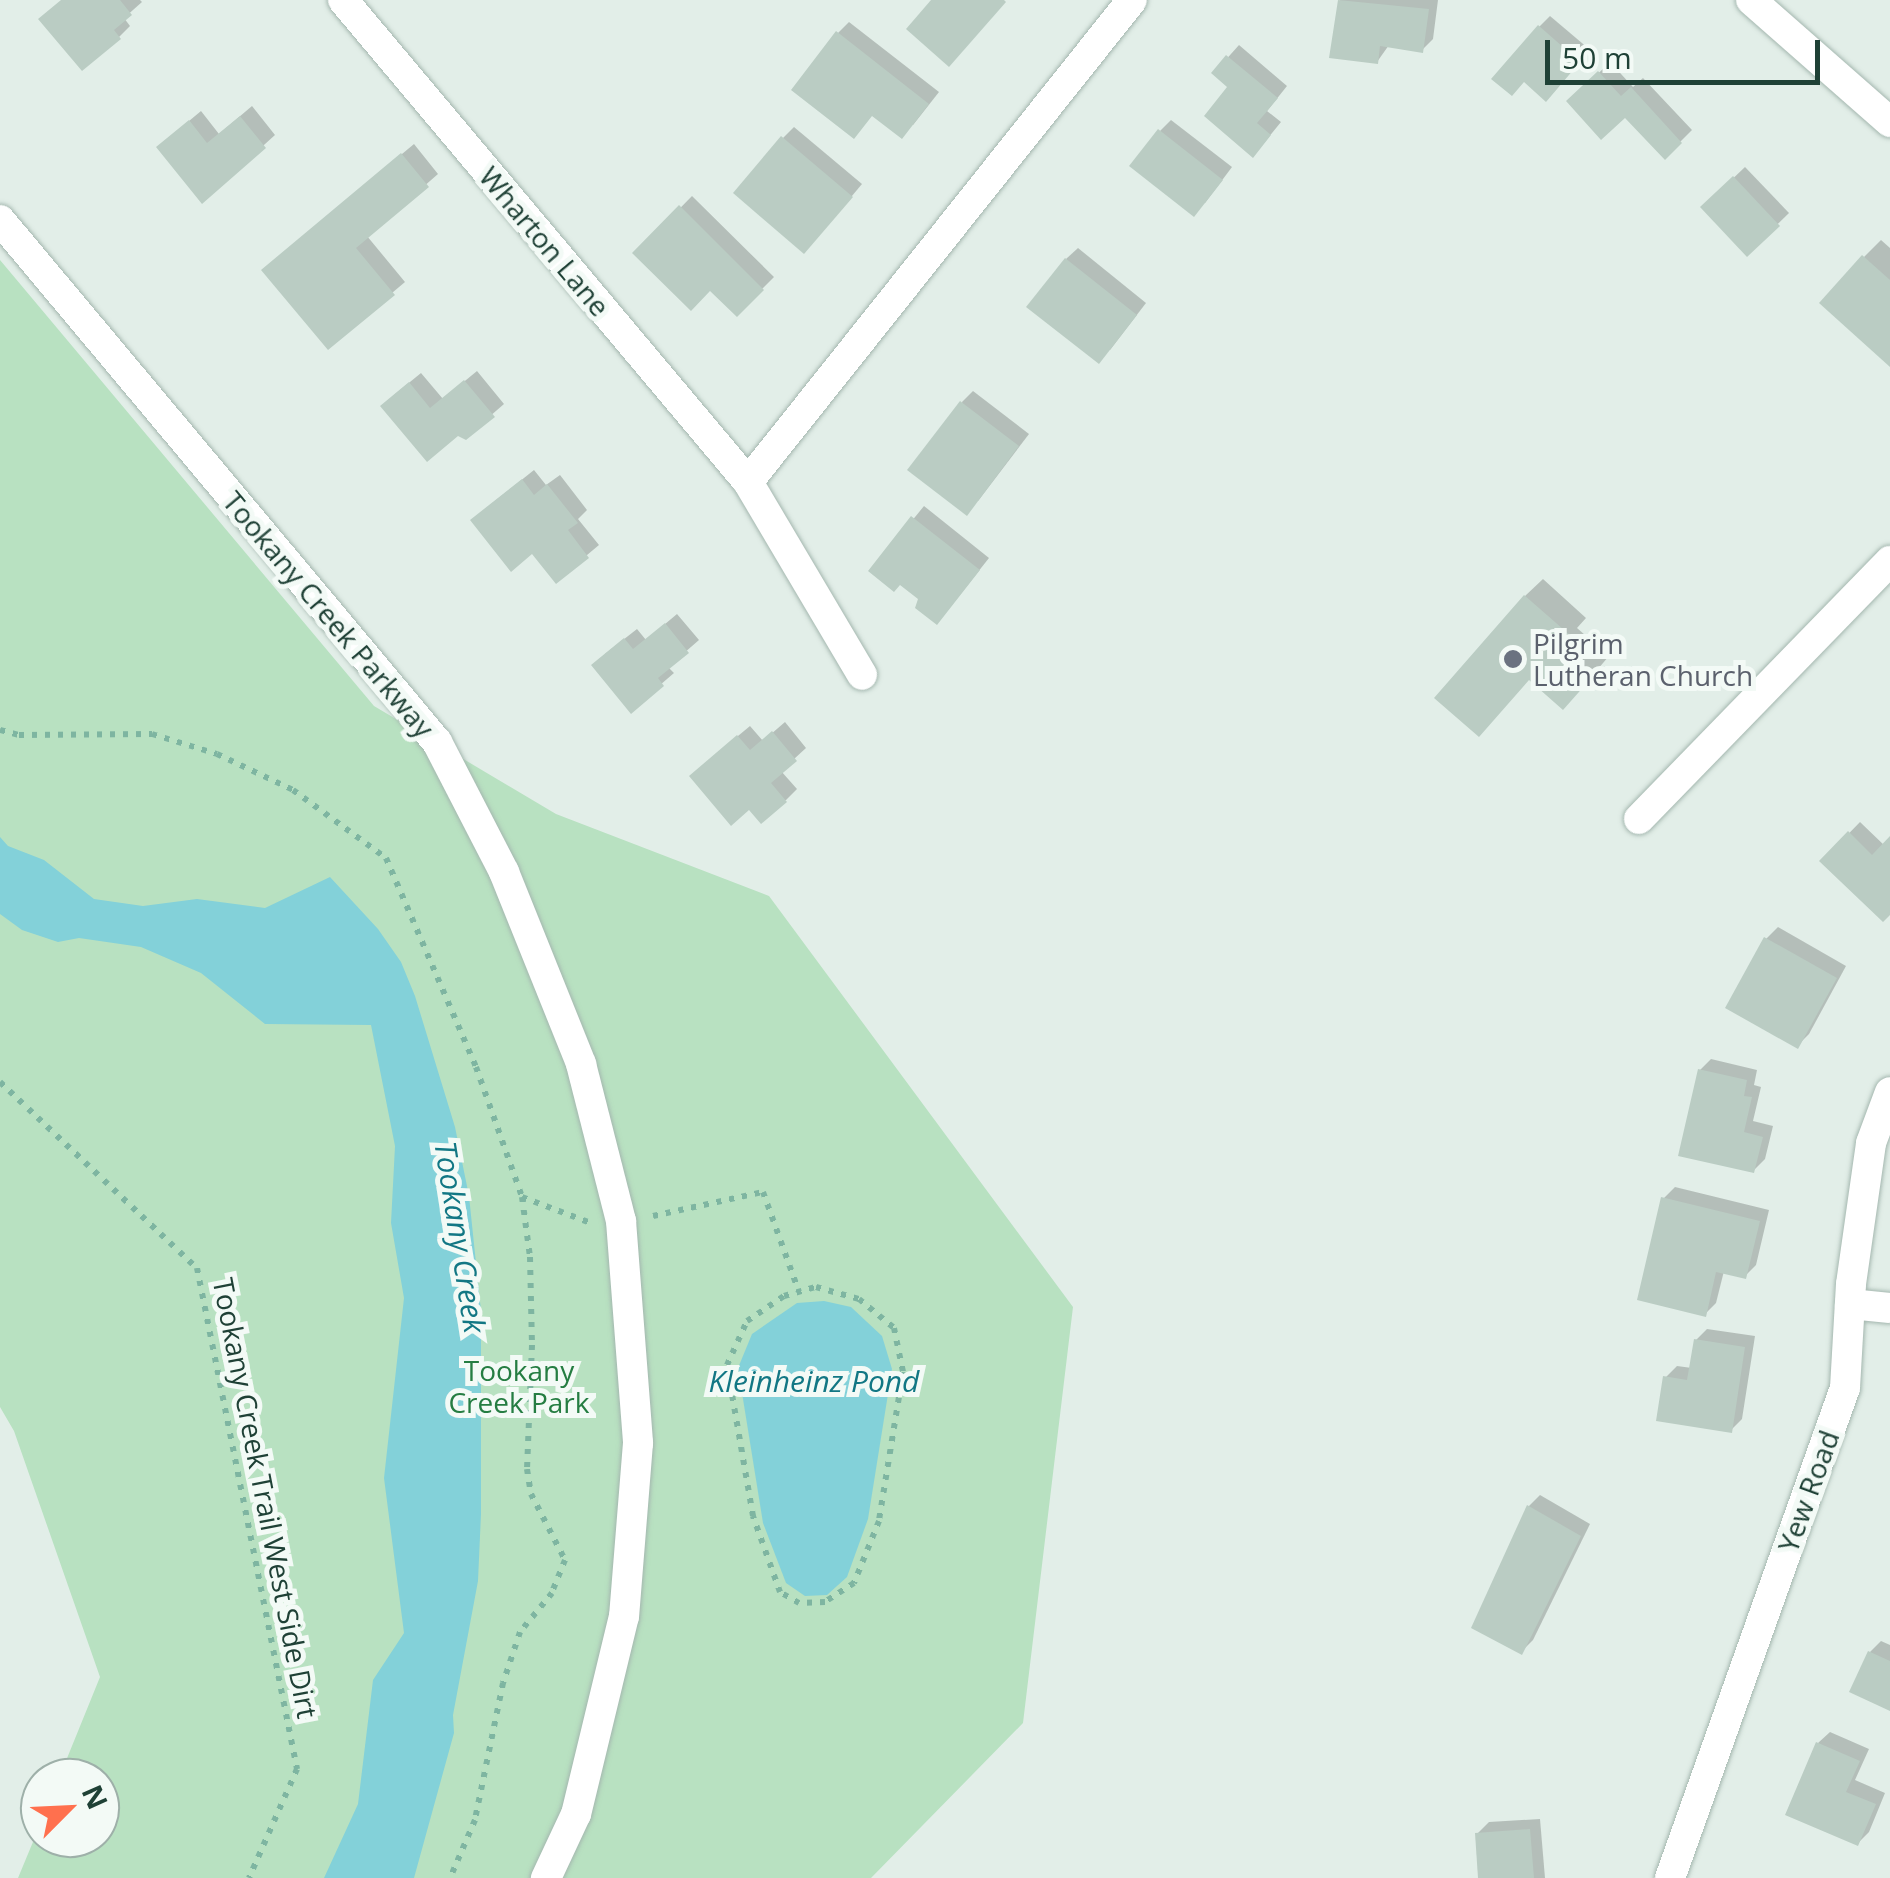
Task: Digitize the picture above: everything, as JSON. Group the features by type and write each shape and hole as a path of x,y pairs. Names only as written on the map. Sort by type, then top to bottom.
{"street":[{"name":"Wharton Lane","path":"343,0 748,482 862,675"},
{"path":"748,482 1132,0"},
{"path":"1751,0 1890,122"},
{"name":"Tookany Creek Parkway","path":"0,220 437,742 504,872 580,1064 620,1221 638,1443 624,1616 576,1814 546,1878"},
{"path":"1639,819 1890,561"},
{"name":"Yew Road","path":"1670,1878 1846,1388 1850,1304 1870,1142 1890,1092"},
{"path":"1850,1304 1890,1308"}],"path":[{"path":"0,730 19,735 152,734 217,754 293,790 386,858 476,1067 522,1197 530,1257 532,1345 527,1469 532,1494 564,1560 552,1592 520,1632 503,1683 475,1820 450,1878"},
{"name":"Tookany Creek Trail West Side Dirt","path":"0,1082 198,1268 297,1769 249,1878"},
{"path":"647,1217 763,1192 799,1292"},
{"path":"522,1197 571,1218 599,1224"},
{"path":"816,1287 860,1299 894,1328 903,1372 879,1521 854,1584 825,1602 798,1603 780,1592 752,1516 727,1365 747,1321 784,1296 799,1292 816,1287"}],"green space":[{"name":"Tookany Creek Park","path":"0,260 374,706 556,814 769,896 1073,1307 1023,1723 871,1878 18,1878 26,1858 120,1858 120,1758 67,1758 100,1677 14,1431 0,1407"}],"water":[{"name":"Tookany Creek","path":"0,837 8,846 44,860 94,899 143,906 197,899 265,908 330,877 378,929 401,962 415,996 455,1127 469,1196 481,1311 481,1514 478,1581 453,1715 454,1733 414,1878 324,1878 358,1804 373,1680 404,1633 384,1478 404,1298 391,1223 395,1146 371,1025 265,1024 201,973 141,947 79,938 58,942 22,930 0,914"},
{"name":"Kleinheinz Pond","path":"824,1301 851,1307 882,1336 892,1369 868,1519 847,1577 827,1595 805,1596 786,1583 763,1523 738,1368 752,1334 797,1303"}],"building":[{"path":"61,0 120,0 132,15 114,30 121,39 82,71 38,19"},
{"path":"931,0 1006,2 949,67 906,29"},
{"path":"1338,0 1429,9 1423,53 1380,46 1378,64 1329,58"},
{"path":"1538,25 1580,62 1546,102 1524,82 1512,96 1491,79"},
{"path":"836,31 929,104 902,139 872,116 854,139 791,90"},
{"path":"1226,55 1278,98 1257,123 1271,135 1253,158 1204,116 1227,87 1211,73"},
{"path":"1598,71 1621,96 1631,87 1682,143 1665,160 1625,118 1601,140 1566,101"},
{"path":"240,116 266,148 202,204 156,147 189,120 207,143"},
{"path":"1158,129 1223,180 1194,217 1129,166"},
{"path":"781,136 853,197 804,254 733,193"},
{"path":"401,153 429,187 356,248 395,295 328,350 261,270"},
{"path":"1733,176 1780,226 1747,257 1700,207"},
{"path":"679,205 764,290 737,317 710,291 691,311 632,253"},
{"path":"1862,255 1890,280 1890,367 1819,303"},
{"path":"1065,258 1137,315 1099,364 1026,307"},
{"path":"464,380 495,417 466,440 458,436 427,462 380,406 409,382 430,408"},
{"path":"960,401 1019,446 967,516 907,470"},
{"path":"522,479 534,495 547,484 578,523 568,530 589,558 556,584 532,554 511,572 470,520"},
{"path":"911,516 980,570 937,625 915,608 918,599 900,585 894,592 868,571"},
{"path":"1524,595 1571,636 1562,647 1594,675 1563,710 1529,680 1479,737 1434,698"},
{"path":"665,623 689,653 658,678 664,686 631,714 591,665 624,638 633,649"},
{"path":"772,731 797,761 771,783 787,802 761,824 749,810 731,826 689,776 737,735 750,750"},
{"path":"1848,831 1872,855 1890,836 1890,915 1883,922 1819,861"},
{"path":"1764,937 1837,978 1798,1049 1725,1008"},
{"path":"1698,1069 1747,1080 1744,1096 1752,1097 1744,1132 1763,1137 1754,1173 1678,1156"},
{"path":"1661,1197 1760,1221 1746,1279 1716,1272 1706,1317 1637,1300"},
{"path":"1694,1339 1745,1347 1732,1433 1656,1421 1663,1376 1687,1380"},
{"path":"1527,1505 1581,1536 1522,1655 1471,1628"},
{"path":"1868,1651 1890,1661 1890,1711 1849,1692"},
{"path":"1816,1742 1860,1761 1846,1792 1876,1804 1858,1846 1785,1815"},
{"path":"1530,1829 1534,1878 1478,1878 1475,1833"}],"place":[{"name":"Pilgrim Lutheran Church","path":"1513,659"}]}
